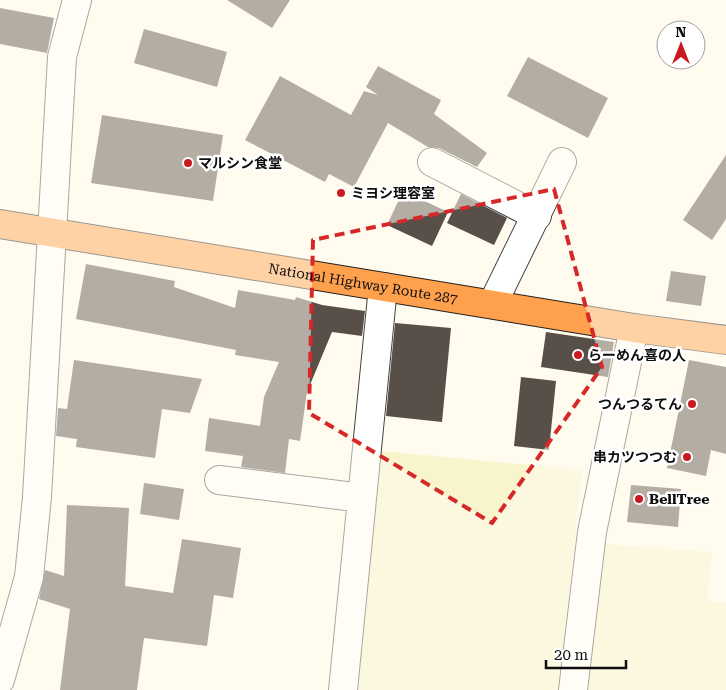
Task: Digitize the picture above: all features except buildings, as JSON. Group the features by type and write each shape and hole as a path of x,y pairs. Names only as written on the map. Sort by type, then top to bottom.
{"highway":[{"name":"National Highway Route 287","path":"0,224 383,287 493,303 634,328 726,340"}],"street":[{"path":"0,680 29,577 37,497 62,57 77,0"},
{"path":"432,162 537,216"},
{"path":"493,303 562,162"},
{"path":"343,690 383,287"},
{"path":"573,690 592,532 634,328"},
{"path":"219,480 362,498"}],"highlighted area":[{"path":"554,189 602,367 492,523 309,413 313,240"}],"shaded area":[{"path":"381,451 582,470 559,690 356,690"},
{"path":"603,544 712,552 707,601 726,603 726,690 586,690"}],"place":[{"name":"マルシン食堂","path":"188,163"},
{"name":"ミヨシ理容室","path":"341,193"},
{"name":"らーめん喜の人","path":"578,355"},
{"name":"つんつるてん","path":"692,404"},
{"name":"串カツつつむ","path":"687,457"},
{"name":"BellTree","path":"639,499"}]}
